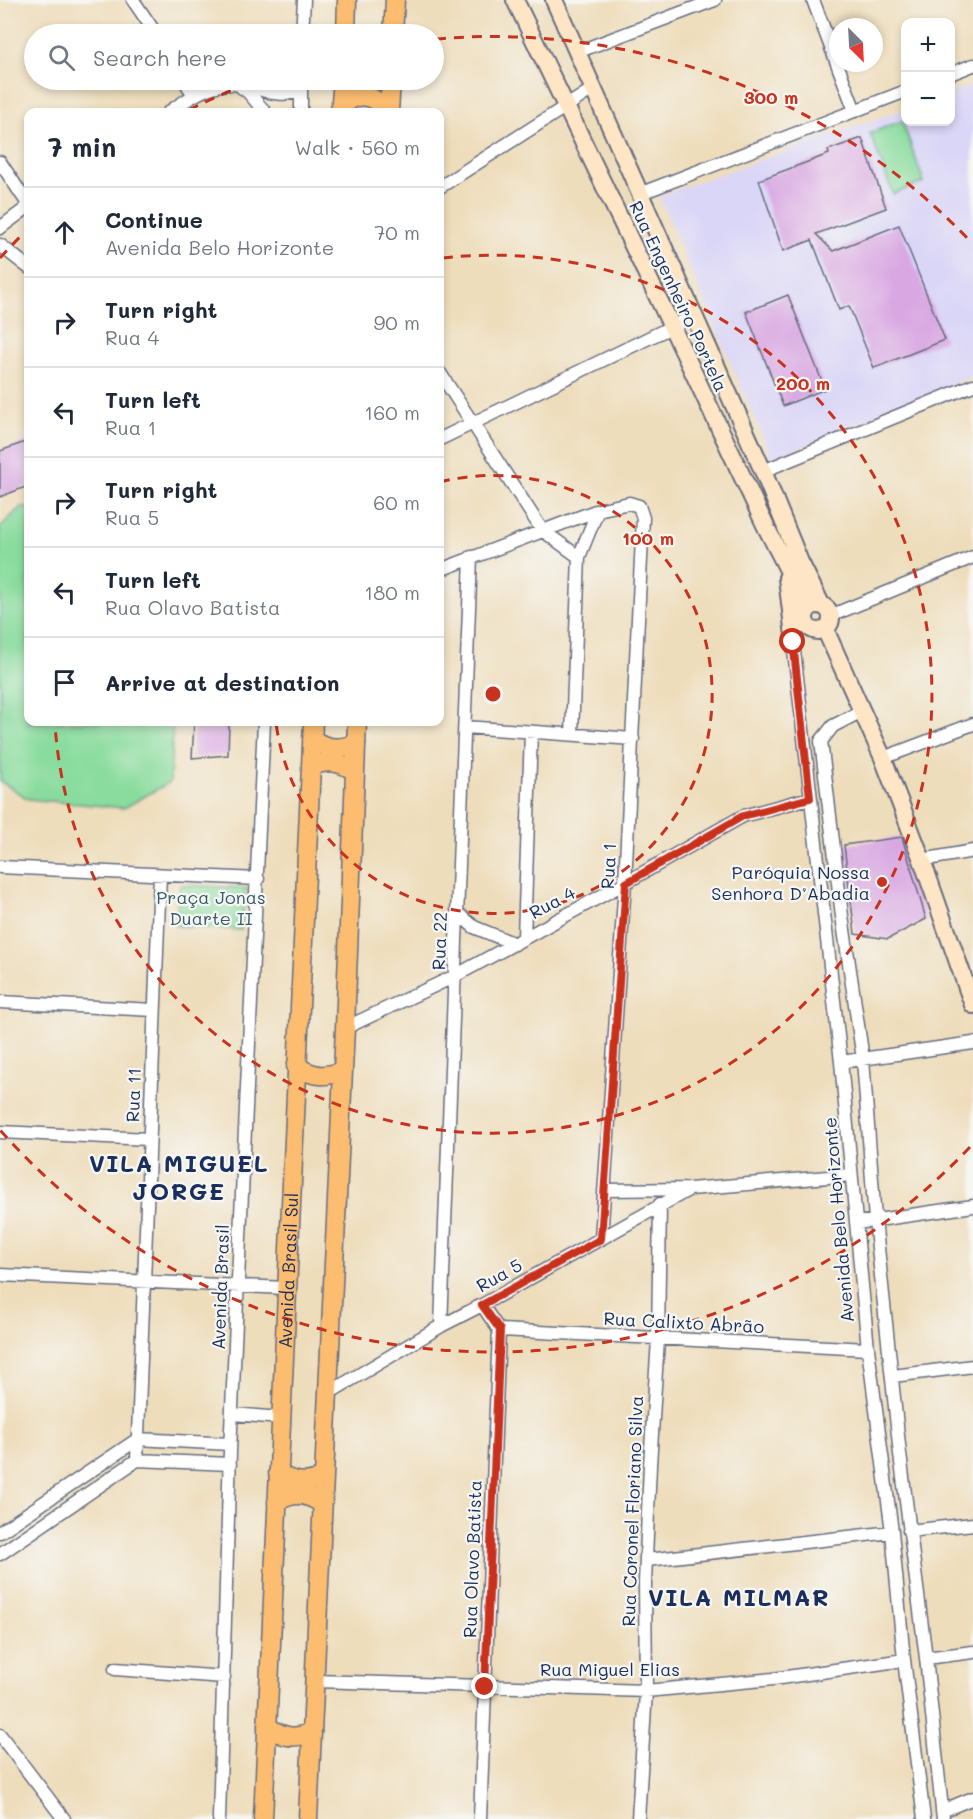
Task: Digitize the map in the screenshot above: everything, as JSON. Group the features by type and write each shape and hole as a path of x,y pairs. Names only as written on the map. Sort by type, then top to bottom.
{"main road":[{"path":"346,24 347,0"},
{"path":"394,24 395,0"},
{"path":"340,108 342,90"},
{"path":"388,108 390,90"},
{"path":"343,108 347,102 364,96 378,100 385,108"},
{"name":"Avenida Brasil Sul","path":"263,1819 313,726"},
{"path":"308,1819 357,726"},
{"path":"313,740 322,746 334,749 345,748 356,743"},
{"path":"312,766 322,762 334,762 354,771"},
{"path":"296,1066 307,1073 318,1076 330,1076 342,1071"},
{"path":"297,1091 306,1087 325,1087 342,1097"},
{"path":"278,1473 299,1483 322,1479"},
{"path":"277,1502 287,1496 300,1494 312,1497 322,1504"},
{"path":"267,1726 277,1734 289,1737 301,1737 312,1732"},
{"path":"266,1748 289,1746 311,1750"}],"street":[{"path":"133,0 149,24"},
{"path":"303,24 304,0"},
{"name":"Rua Engenheiro Portela","path":"515,0 786,568 814,620"},
{"name":"Rua Engenheiro Portela","path":"554,0 763,471 800,562 814,620"},
{"path":"577,52 715,0"},
{"path":"813,0 855,111"},
{"path":"955,72 973,65"},
{"path":"444,184 593,89"},
{"path":"191,90 194,95"},
{"path":"175,108 205,90"},
{"path":"244,90 262,108"},
{"path":"260,90 277,94 288,90"},
{"path":"301,90 301,108"},
{"path":"639,194 901,93"},
{"path":"0,162 24,200"},
{"path":"0,228 24,209"},
{"path":"0,246 24,264"},
{"path":"444,437 694,316"},
{"path":"444,379 542,531 579,557"},
{"path":"763,471 972,390"},
{"name":"Rua 1","path":"598,510 629,503 639,506 643,518 626,883 601,1239"},
{"path":"444,568 598,510"},
{"path":"572,735 579,557 598,510"},
{"path":"814,620 973,556"},
{"name":"Rua 22","path":"441,1326 471,557"},
{"path":"786,568 883,758 973,1005"},
{"name":"Avenida Belo Horizonte","path":"814,620 810,798 842,1062 868,1349 892,1532 921,1819"},
{"name":"Avenida Belo Horizonte","path":"860,712 833,726 821,741 842,916 863,1059 875,1220 942,1815"},
{"path":"883,758 973,724"},
{"name":"Avenida Brasil","path":"219,1819 230,1444 264,726"},
{"path":"465,727 633,738"},
{"path":"458,913 474,927 519,941 531,732"},
{"name":"Rua 4","path":"345,1028 456,975 626,883 743,816 810,798"},
{"path":"922,860 973,851"},
{"path":"0,867 258,879"},
{"name":"Rua 11","path":"137,1460 160,875"},
{"path":"0,1002 154,1010"},
{"path":"842,1062 973,1043"},
{"path":"0,1132 149,1139"},
{"name":"Rua 5","path":"604,1190 690,1189 851,1176"},
{"name":"Rua 5","path":"327,1394 441,1326 690,1189"},
{"name":"Rua Coronel Floriano Silva","path":"638,1819 646,1691 645,1582 658,1339 660,1204"},
{"path":"857,1223 973,1206"},
{"path":"0,1275 286,1288"},
{"path":"482,1305 500,1330"},
{"name":"Rua Calixto Abrão","path":"500,1330 868,1349"},
{"name":"Rua Olavo Batista","path":"480,1819 500,1330"},
{"path":"893,1376 973,1366"},
{"path":"233,1414 281,1418"},
{"path":"4,1526 138,1439 230,1444"},
{"path":"883,1456 900,1454"},
{"path":"0,1554 137,1460 230,1464"},
{"path":"909,1531 973,1524"},
{"path":"647,1560 892,1532"},
{"path":"898,1594 917,1592"},
{"path":"926,1658 973,1652"},
{"name":"Rua Miguel Elias","path":"315,1681 646,1691 773,1679 904,1660"},
{"path":"115,1669 224,1677"},
{"path":"0,1735 64,1819"},
{"path":"914,1739 934,1737"},
{"path":"942,1815 973,1798"}],"shaded area":[{"path":"973,85 973,376 772,459 659,196 901,110 901,126 955,126 955,92","holes":["862,138 886,208 816,234 819,238 783,251 759,180 829,154 828,149","899,226 919,279 839,310 819,257","924,289 944,340 874,368 854,318","788,296 824,390 783,406 746,312"]}],"green space":[{"path":"901,121 924,182 893,194 870,133"},
{"path":"21,507 24,507 24,726 173,726 170,782 124,808 28,799 0,781 0,527"},
{"name":"Praça Jonas Duarte II","path":"180,885 246,888 241,930 175,926"}],"building":[{"path":"862,138 886,208 816,234 833,251 899,225 945,340 874,368 849,306 839,310 812,240 783,251 759,180 829,154 828,150"},
{"path":"788,295 825,389 783,406 746,312"},
{"path":"24,442 24,488 0,497 0,451"},
{"path":"194,726 229,726 228,755 192,758"},
{"name":"Paróquia Nossa Senhora D’Abadia","path":"902,837 926,919 888,939 855,934 844,845"}],"place":[{"name":"Paróquia Nossa Senhora D’Abadia","path":"882,882"}],"district":[{"name":"VILA MIGUEL JORGE","path":"179,1176"},
{"name":"VILA MILMAR","path":"739,1596"}],"route":[{"path":"485,1687 500,1330 482,1305 601,1239 626,883 743,816 810,798 793,642"}]}
